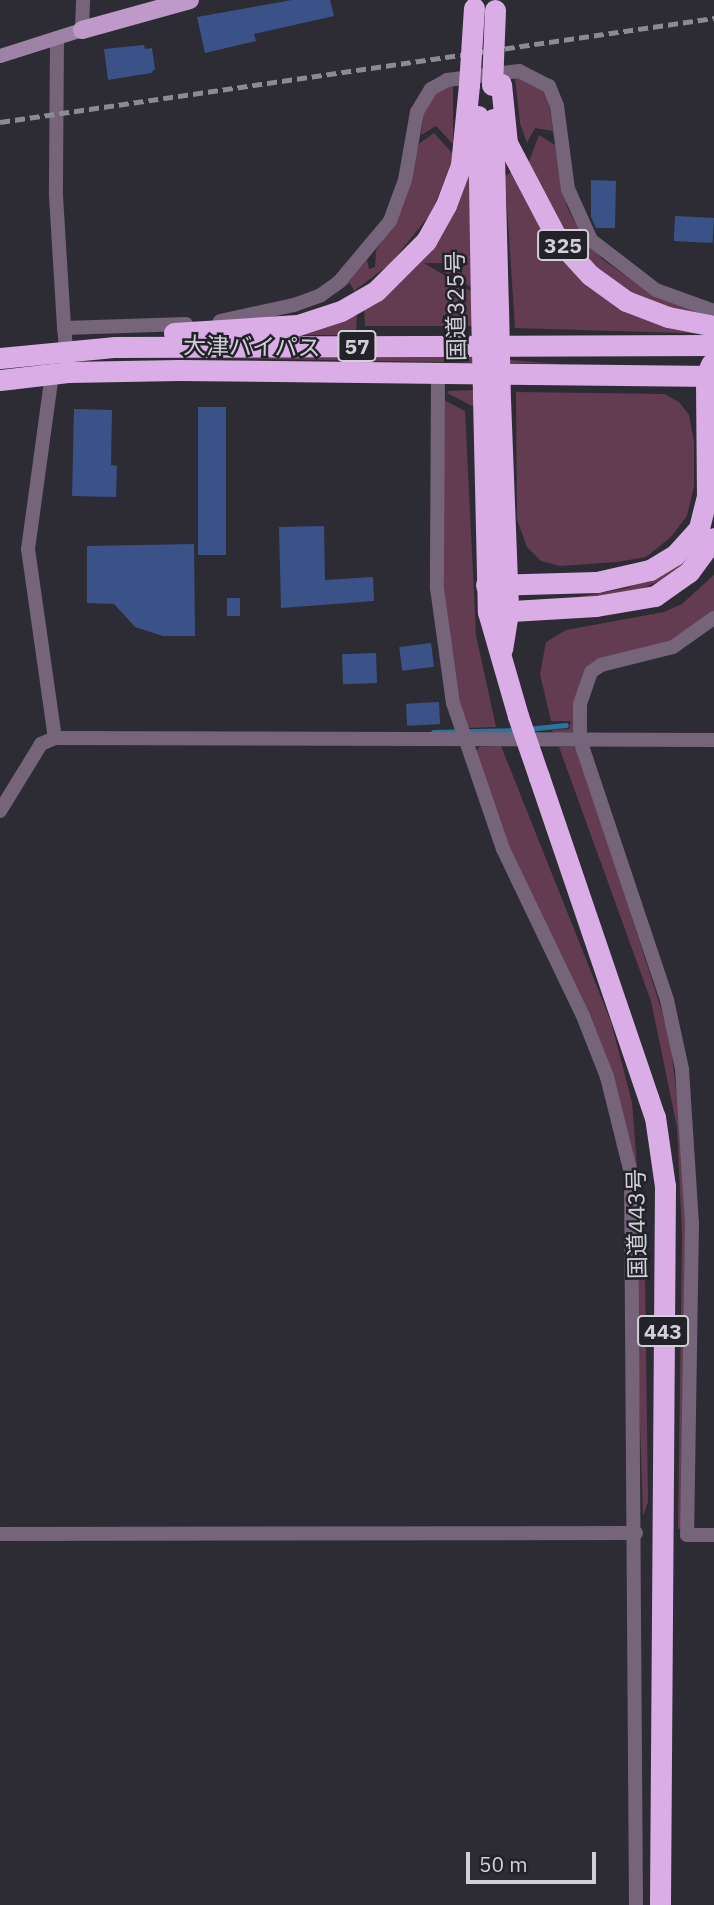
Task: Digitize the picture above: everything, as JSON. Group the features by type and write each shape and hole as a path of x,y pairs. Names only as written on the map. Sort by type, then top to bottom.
{"highway":[{"name":"国道325号","path":"485,5 495,585"},
{"name":"325","path":"485,85 507,143 558,240 590,275 626,300 668,317 714,326"},
{"name":"57","path":"115,347 149,335 298,325 341,311 376,291 426,241 446,205 485,85"},
{"name":"大津バイパス","path":"0,380 62,366 115,347 714,345"},
{"path":"495,585 597,582 650,570 675,555 699,528 707,497 710,376 714,356"},
{"name":"大津バイパス","path":"0,358 62,366 438,375 710,376"},
{"path":"498,612 654,596 689,572 714,538"},
{"name":"国道443号","path":"495,585 502,651 518,716 655,1117 665,1186 660,1905"}],"main road":[{"path":"82,30 190,0"}],"street":[{"path":"0,56 82,30 83,0"},
{"path":"55,738 28,549 62,366 64,328 56,196 57,38"},
{"path":"64,328 218,321 265,314 321,295 360,262 390,220 405,180 417,112 431,89 447,80 519,71 549,86 557,106 568,189 591,240 656,290 714,311"},
{"path":"438,375 437,588 441,642 463,741 503,849 583,1016 619,1117 631,1173 636,1534 636,1905"},
{"path":"714,618 673,646 601,665 591,672 580,704 580,740 667,1000 682,1069 692,1222 687,1535 714,1535"},
{"path":"0,811 41,744 55,738 714,740"},
{"path":"0,1534 636,1534"}],"shaded area":[{"path":"515,78 537,82 548,96 553,131 535,128 527,143 520,123"},
{"path":"453,84 453,144 436,126 421,135 424,110 437,92"},
{"path":"434,133 454,155 432,212 391,263 354,291 350,283 332,295 367,260 369,269 375,267 376,250 396,221 416,146"},
{"path":"539,135 555,145 567,207 581,234 602,259 651,294 714,317 714,322 621,291 566,239 528,164"},
{"path":"470,158 477,290 443,272 454,268 454,263 424,263 477,295 478,326 365,326 364,305 396,280"},
{"path":"513,171 584,279 714,334 515,328 505,176"},
{"path":"357,314 356,331 380,335 277,335"},
{"path":"220,355 473,357 559,364 213,358"},
{"path":"478,390 478,409 447,393 449,391"},
{"path":"516,392 665,394 680,403 689,415 694,442 694,486 687,516 671,537 646,557 560,566 541,561 527,547 517,520"},
{"path":"444,400 465,411 476,635 496,727 467,728 462,719 444,589"},
{"path":"714,507 709,528 693,556 666,578 637,591 568,599 627,588 670,569"},
{"path":"714,575 714,611 672,640 592,666 572,735 555,737 552,730 569,729 571,721 551,721 540,674 546,642 566,630 664,612 682,604"},
{"path":"501,746 611,1022 632,1102 645,1270 648,1502 643,1516 631,1148 493,813 475,754 479,747"},
{"path":"559,747 574,747 580,754 670,1037 686,1178 681,1528 678,1529 682,1235 677,1127 651,1001"}],"building":[{"path":"292,0 330,0 334,16 254,34 256,41 205,53 197,17"},
{"path":"144,45 145,49 152,48 155,69 151,73 108,80 104,49"},
{"path":"591,180 616,181 615,228 596,228 591,217"},
{"path":"675,216 714,218 713,243 674,241"},
{"path":"198,407 226,407 226,555 198,555"},
{"path":"74,409 112,410 111,465 117,466 116,497 72,496"},
{"path":"324,526 325,580 373,577 374,601 281,608 279,527"},
{"path":"194,544 195,636 163,636 135,627 114,604 87,603 87,546"},
{"path":"227,598 240,598 240,616 227,616"},
{"path":"431,643 434,667 402,671 399,647"},
{"path":"376,653 377,683 343,684 342,654"},
{"path":"439,702 440,724 407,726 406,704"}],"waterway":[{"path":"527,729 566,725"},
{"path":"433,732 517,730"}],"railway":[{"path":"0,122 714,18"}]}
